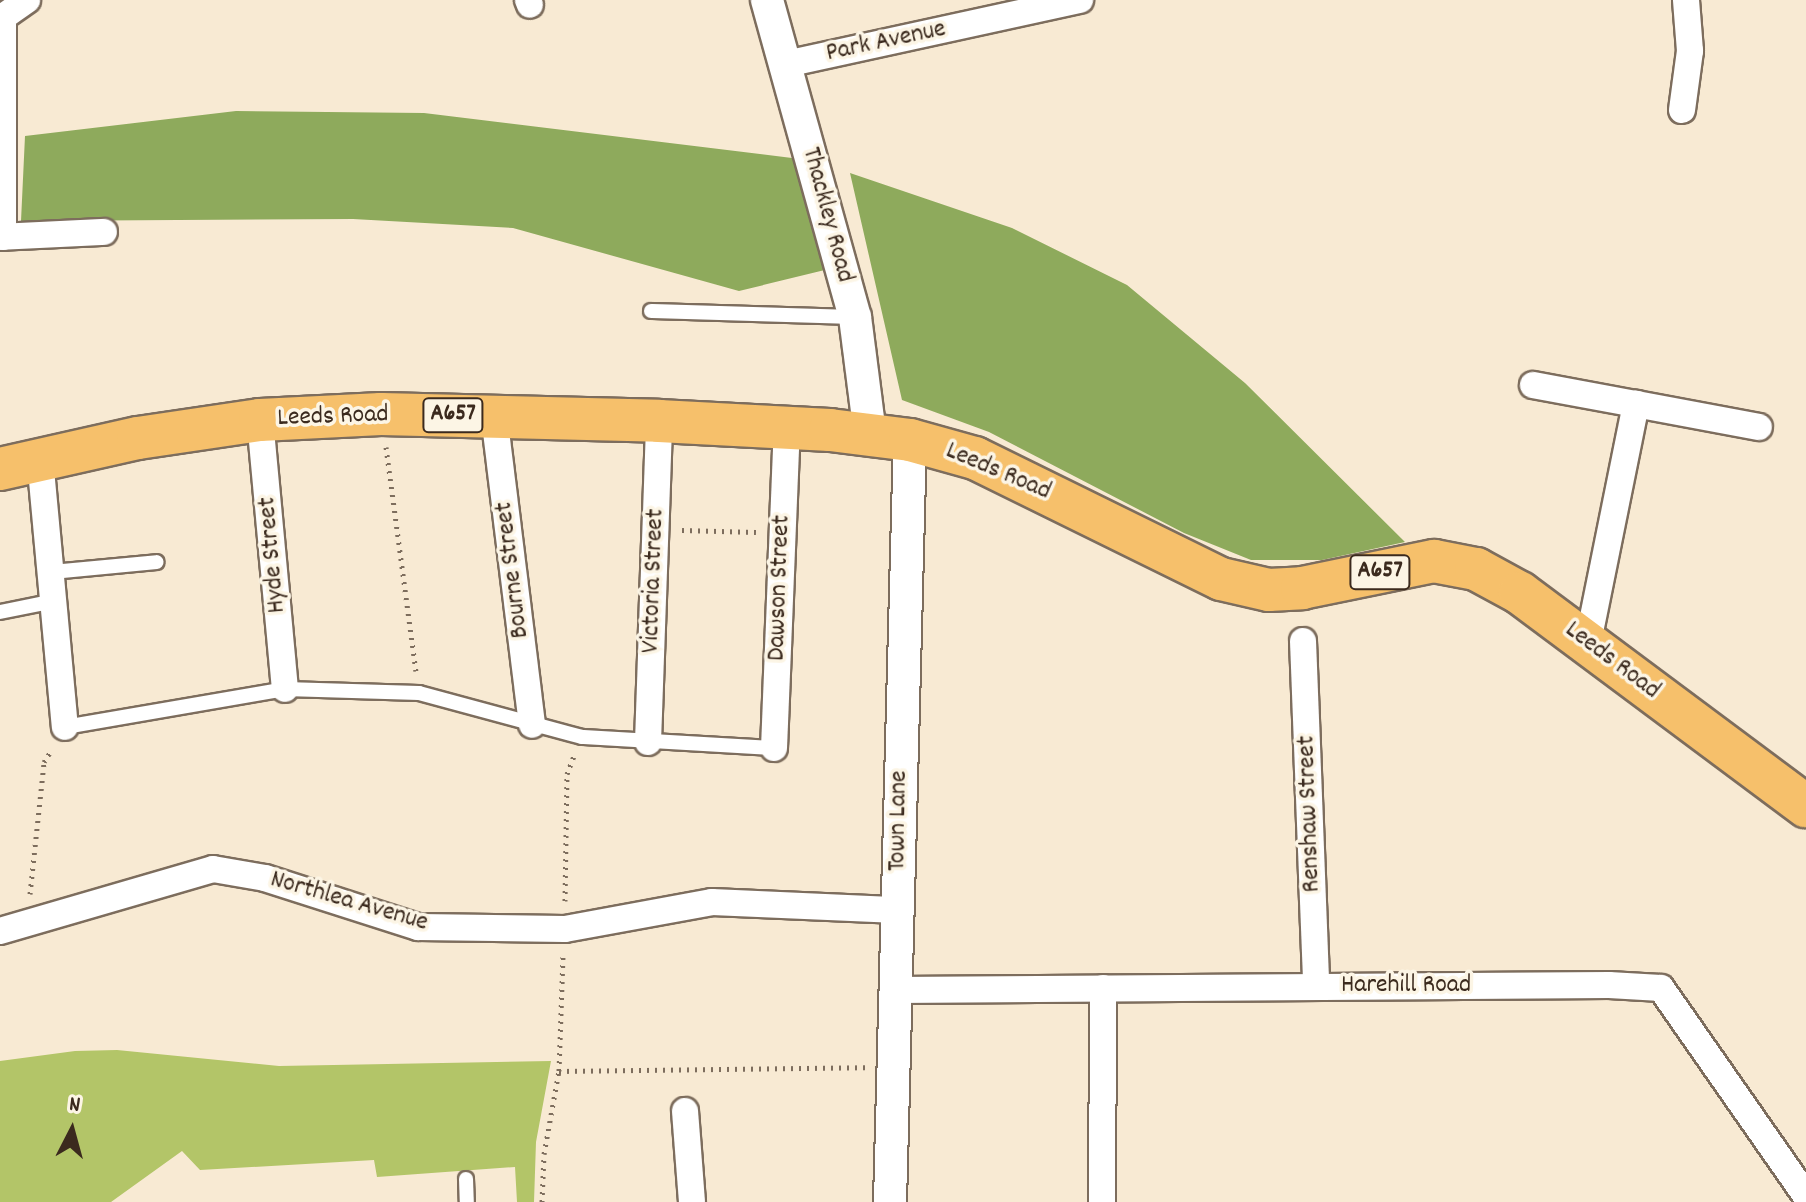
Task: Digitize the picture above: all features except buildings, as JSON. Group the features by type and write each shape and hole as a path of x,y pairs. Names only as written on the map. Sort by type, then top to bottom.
{"main road":[{"name":"Leeds Road","path":"20,464 138,438 260,420 381,414 659,421 890,437 975,458 1221,579 1269,590 1302,588 1434,561 1476,569 1520,593 1806,806"}],"street":[{"path":"27,0 2,18 2,229 104,232"},
{"name":"Thackley Road","path":"767,0 890,437"},
{"name":"Park Avenue","path":"786,64 1080,0"},
{"path":"1682,110 1690,51 1686,0"},
{"path":"1533,385 1759,427"},
{"path":"1588,642 1636,404"},
{"name":"Bourne Street","path":"494,415 532,725"},
{"name":"Hyde Street","path":"260,420 285,689"},
{"name":"Victoria Street","path":"648,742 659,421"},
{"name":"Dawson Street","path":"774,748 787,428"},
{"name":"Town Lane","path":"890,437 898,910 890,1202"},
{"path":"20,464 52,572 65,727"},
{"name":"Renshaw Street","path":"1303,641 1316,987"},
{"name":"Northlea Avenue","path":"0,931 213,869 265,878 418,927 565,929 712,902 898,910"},
{"path":"1102,1202 1103,988"},
{"name":"Harehill Road","path":"896,990 1661,988 1805,1191"},
{"path":"685,1111 692,1202"}],"lane":[{"path":"651,311 855,317"},
{"path":"52,572 157,562"},
{"path":"0,612 54,601"},
{"path":"65,727 285,689 419,693 582,737 774,748"},
{"path":"466,1179 467,1202"}],"path":[{"path":"381,414 419,693"},
{"path":"656,529 781,533"},
{"path":"27,923 44,762"},
{"path":"542,1202 544,1154 559,1071 560,1028"},
{"path":"559,1071 895,1068"}],"green space":[{"path":"236,111 424,113 800,159 833,268 739,291 513,228 353,219 21,221 25,136"},
{"path":"850,173 1012,228 1127,285 1245,383 1405,542 1322,560 1251,560 1184,533 989,432 902,400"},
{"path":"117,1050 279,1066 551,1061 536,1142 534,1202 517,1202 515,1167 377,1177 374,1160 200,1170 182,1151 111,1202 0,1202 0,1061 75,1051"}]}
